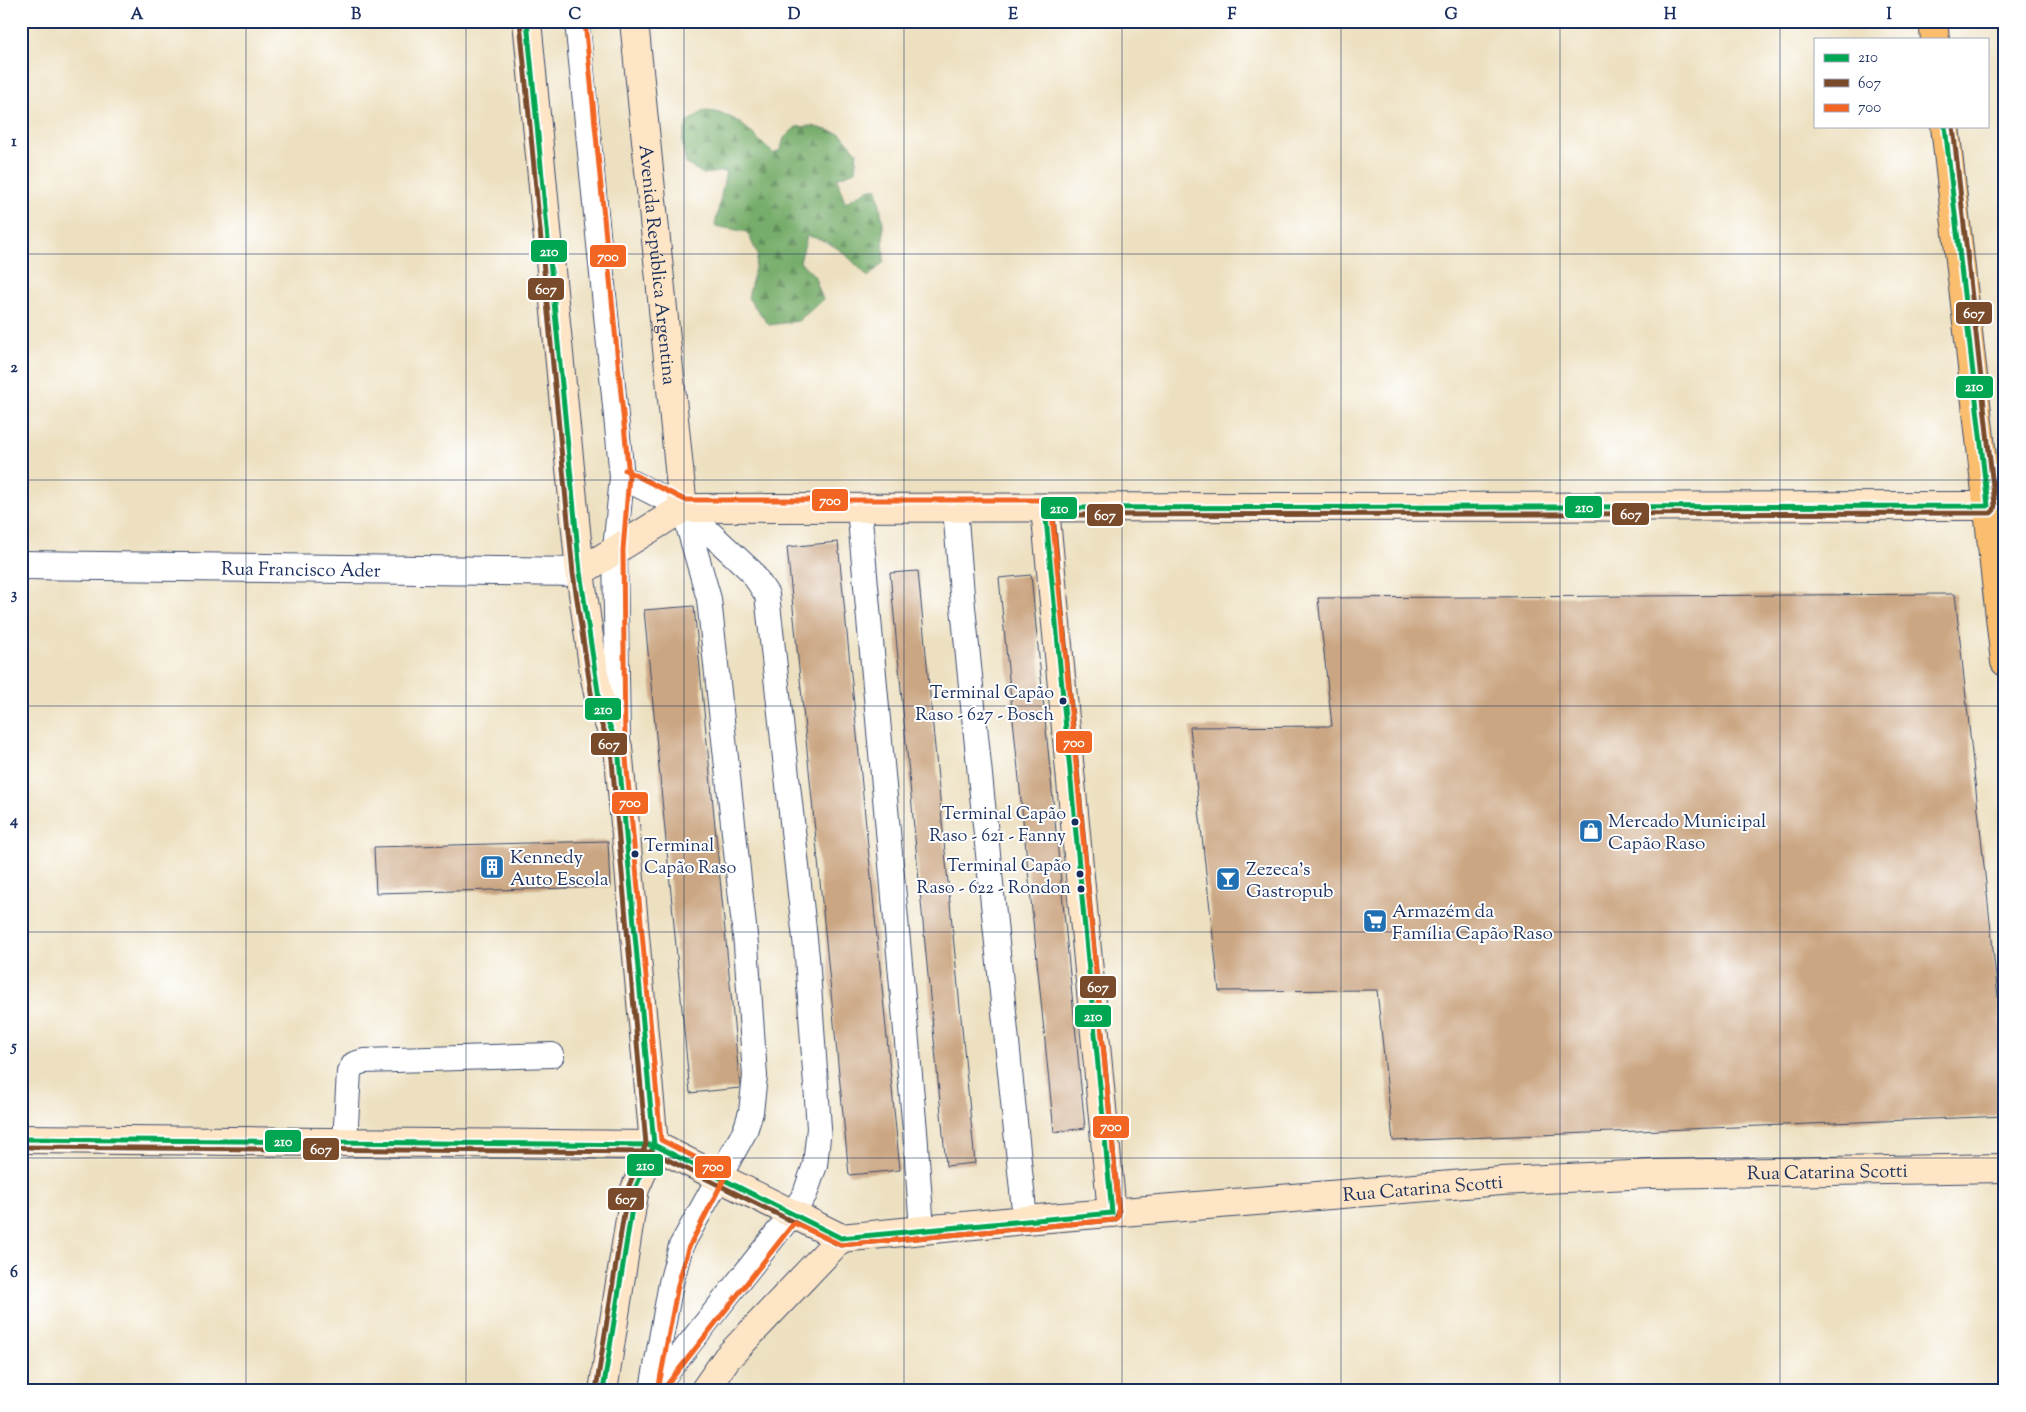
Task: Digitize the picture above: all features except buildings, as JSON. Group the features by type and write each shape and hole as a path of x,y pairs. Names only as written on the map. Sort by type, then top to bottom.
{"main road":[{"path":"1933,21 1935,38"},
{"path":"1945,128 2005,662"}],"street":[{"path":"527,21 580,572 599,698 618,747 654,1145 635,1189 603,1391"},
{"name":"Avenida República Argentina","path":"634,21 683,508"},
{"path":"580,572 683,508 1988,506"},
{"path":"1045,508 1112,1213"},
{"name":"Rua Francisco Ader","path":"21,565 580,572"},
{"path":"21,1139 654,1145 841,1238 727,1358 704,1391"},
{"name":"Rua Catarina Scotti","path":"841,1238 1025,1220 1577,1176 2005,1168"}],"lane":[{"path":"577,21 622,477 615,550 618,747"},
{"path":"622,477 683,508 751,571 767,596 807,957 819,1128 815,1165 806,1194 652,1391"},
{"path":"652,1391 671,1283 681,1246 745,1131 751,1112 755,1076 746,944 709,599 683,508"},
{"path":"859,508 915,1130 922,1230"},
{"path":"955,508 963,607 1025,1220"},
{"path":"345,1142 349,1072 354,1064 364,1060 552,1056"}],"green space":[{"path":"703,111 726,115 735,120 774,154 781,149 784,138 796,127 812,126 841,134 857,152 855,171 837,178 845,203 867,190 877,188 883,223 884,262 868,277 834,246 817,238 807,236 800,262 814,275 823,300 798,321 769,325 748,298 758,255 747,232 715,226 726,171 704,174 686,164 682,141 687,123"}],"transit line":[{"name":"210","path":"527,21 580,572 599,698 618,747 654,1145 635,1189 603,1391"},
{"name":"700","path":"585,21 629,476 623,550 625,747 661,1140 722,1171 725,1177 688,1249 678,1285 659,1385"},
{"name":"607","path":"520,22 573,573 592,699 611,749 646,1144 628,1188 596,1390"},
{"name":"210","path":"21,1139 654,1145 841,1238 1112,1213 1045,508 1988,506 1945,128"},
{"name":"607","path":"21,1147 652,1152 840,1245 1115,1220 1119,1212 1053,515 1991,513 1995,505 1953,128"},
{"name":"700","path":"625,470 685,500 1045,500 1051,504 1119,1213 1118,1218 1113,1220 841,1245 794,1223 662,1391"}],"place":[{"name":"Terminal Capão Raso - 627 - Bosch","path":"1063,701"},
{"name":"Terminal Capão Raso - 621 - Fanny","path":"1075,822"},
{"name":"Mercado Municipal Capão Raso","path":"1591,831"},
{"name":"Terminal Capão Raso","path":"635,854"},
{"name":"Kennedy Auto Escola","path":"492,867"},
{"name":"Terminal Capão Raso - 622 - Rondon","path":"1080,874"},
{"name":"Zezeca's Gastropub","path":"1228,879"},
{"name":"Armazém da Família Capão Raso","path":"1375,921"}]}
